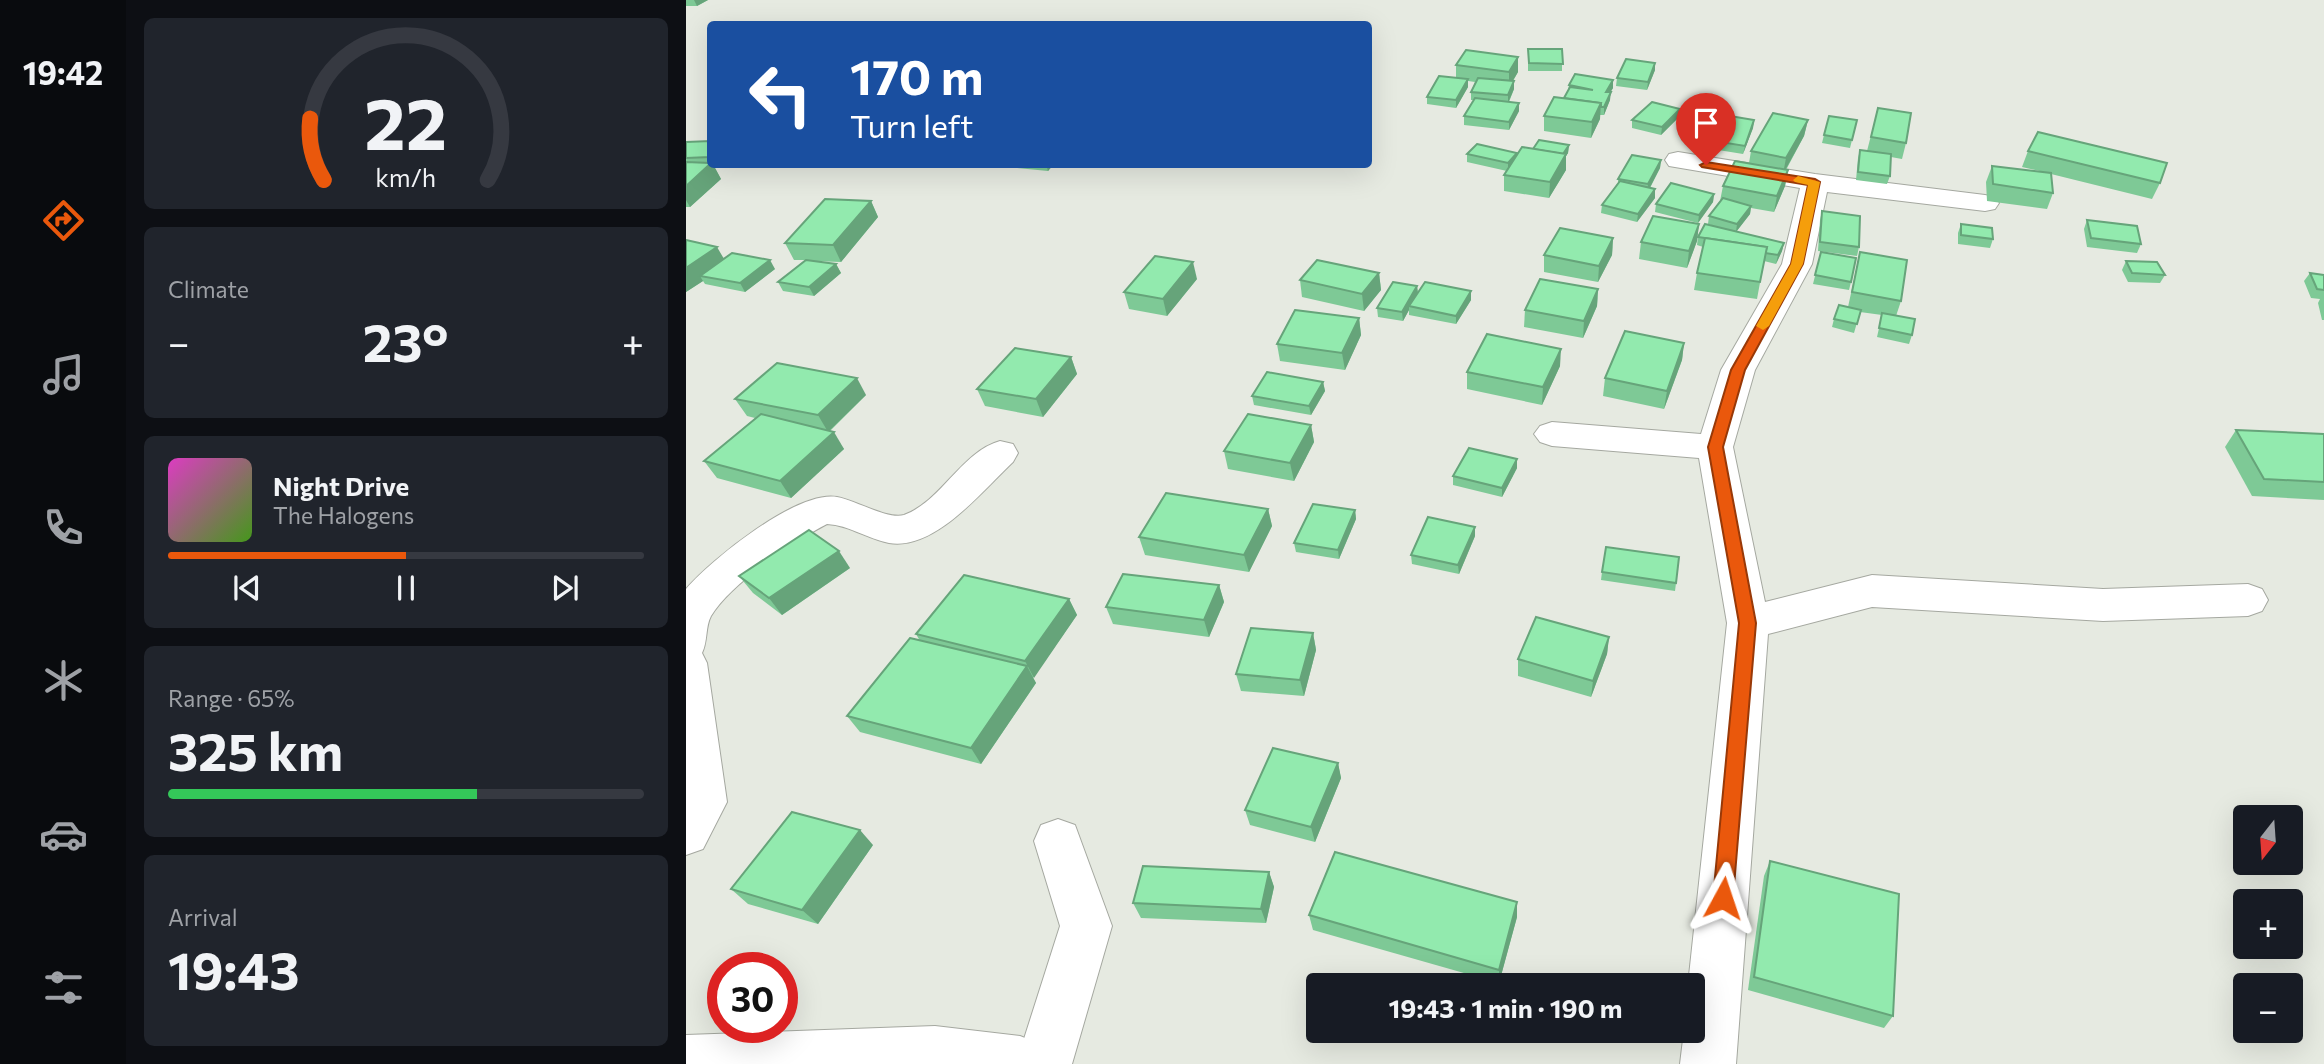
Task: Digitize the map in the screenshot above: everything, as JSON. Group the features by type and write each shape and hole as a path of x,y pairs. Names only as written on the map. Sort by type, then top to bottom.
{"main road":[{"path":"1678,160 1815,182 1985,203"},
{"path":"1708,1064 1748,623 1715,447 1738,370 1797,264 1815,182"},
{"path":"1552,434 1715,447"},
{"path":"686,643 688,619 706,593 796,522 815,512 828,510 883,527 907,529 927,518 1000,453"},
{"path":"1748,623 1872,591 2103,605 2248,600"},
{"path":"686,663 703,803 686,833"},
{"path":"1044,1064 1086,926 1058,841"},
{"path":"686,1063 935,1054 1020,1064"}],"building":[{"path":"1528,49 1562,49 1563,64 1529,63"},
{"path":"1466,50 1518,57 1509,72 1456,65"},
{"path":"1626,59 1655,63 1648,82 1617,78"},
{"path":"1575,74 1613,80 1606,92 1611,92 1604,107 1601,107 1601,103 1564,98 1570,87 1593,90 1569,85"},
{"path":"1439,76 1468,79 1456,100 1427,97"},
{"path":"1478,78 1514,81 1508,95 1471,92"},
{"path":"1554,97 1601,103 1592,122 1544,116"},
{"path":"1475,98 1519,103 1509,122 1464,116"},
{"path":"1652,102 1680,109 1662,127 1632,120"},
{"path":"1878,108 1911,113 1906,143 1871,137"},
{"path":"1773,113 1808,120 1786,158 1751,151"},
{"path":"1724,115 1754,120 1745,146 1714,141"},
{"path":"1829,116 1857,120 1852,140 1824,135"},
{"path":"2038,132 2167,163 2160,183 2028,151"},
{"path":"1539,140 1569,145 1563,154 1533,149"},
{"path":"707,141 707,157 686,158 686,142"},
{"path":"1477,144 1517,153 1508,163 1467,154"},
{"path":"1522,147 1566,154 1550,182 1504,175"},
{"path":"1860,150 1891,154 1890,176 1858,172"},
{"path":"1632,155 1661,160 1648,184 1618,179"},
{"path":"1735,161 1788,170 1777,196 1723,186"},
{"path":"686,162 707,163 707,167 686,186"},
{"path":"1992,166 2051,173 2053,193 1993,184"},
{"path":"1620,181 1655,189 1638,214 1602,205"},
{"path":"1671,183 1714,194 1699,215 1656,204"},
{"path":"1723,198 1751,206 1737,224 1709,216"},
{"path":"825,199 871,201 833,245 785,243"},
{"path":"1822,211 1860,216 1859,247 1820,242"},
{"path":"1653,216 1699,224 1689,251 1641,242"},
{"path":"2087,220 2137,226 2141,244 2091,238"},
{"path":"1705,224 1784,243 1778,255 1765,253 1767,247 1698,237"},
{"path":"1961,224 1992,228 1993,239 1961,235"},
{"path":"1560,228 1613,238 1599,266 1544,255"},
{"path":"1705,238 1767,247 1760,282 1697,273"},
{"path":"686,240 717,247 686,268"},
{"path":"1821,252 1856,258 1851,282 1815,275"},
{"path":"1860,252 1907,260 1901,301 1852,292"},
{"path":"732,253 770,260 740,283 700,276"},
{"path":"1155,256 1193,262 1163,299 1124,292"},
{"path":"806,260 836,264 809,287 778,282"},
{"path":"1317,260 1379,273 1362,294 1300,280"},
{"path":"2126,261 2157,262 2165,275 2132,273"},
{"path":"2310,273 2324,275 2324,290 2317,289"},
{"path":"1540,279 1598,289 1584,321 1525,310"},
{"path":"1393,282 1417,286 1402,312 1377,308"},
{"path":"1425,282 1471,291 1456,316 1409,306"},
{"path":"1839,305 1861,310 1857,324 1834,319"},
{"path":"1295,310 1359,318 1342,353 1277,344"},
{"path":"1882,313 1915,319 1912,335 1879,328"},
{"path":"1625,331 1684,343 1667,391 1605,378"},
{"path":"1487,334 1561,349 1543,387 1467,372"},
{"path":"1015,348 1071,357 1036,399 977,389"},
{"path":"777,363 857,378 818,415 735,399"},
{"path":"1267,372 1323,382 1309,406 1252,396"},
{"path":"761,414 834,432 780,481 704,461"},
{"path":"1248,414 1311,425 1290,463 1224,451"},
{"path":"2236,430 2324,434 2324,482 2264,479"},
{"path":"1469,448 1517,459 1502,488 1453,476"},
{"path":"1166,493 1268,509 1244,555 1139,537"},
{"path":"1313,504 1355,510 1338,550 1294,543"},
{"path":"1428,517 1475,527 1458,565 1411,555"},
{"path":"809,530 839,551 769,598 739,576"},
{"path":"1606,547 1679,557 1676,583 1602,572"},
{"path":"1123,574 1219,585 1204,620 1106,607"},
{"path":"964,575 1069,599 1025,661 916,634"},
{"path":"1536,617 1609,637 1593,681 1518,659"},
{"path":"1251,628 1313,633 1300,680 1236,674"},
{"path":"910,638 1027,666 971,748 847,716"},
{"path":"1273,748 1338,763 1311,827 1245,810"},
{"path":"792,812 860,830 802,910 731,889"},
{"path":"1335,852 1517,902 1499,970 1309,915"},
{"path":"1770,861 1899,894 1893,1016 1754,977"},
{"path":"1143,866 1269,872 1261,909 1133,903"}],"slow traffic":[{"path":"1763,326 1797,264 1815,182 1798,180"}],"route":[{"path":"1706,165 1815,182 1797,264 1738,370 1715,447 1748,623 1723,898"}]}
